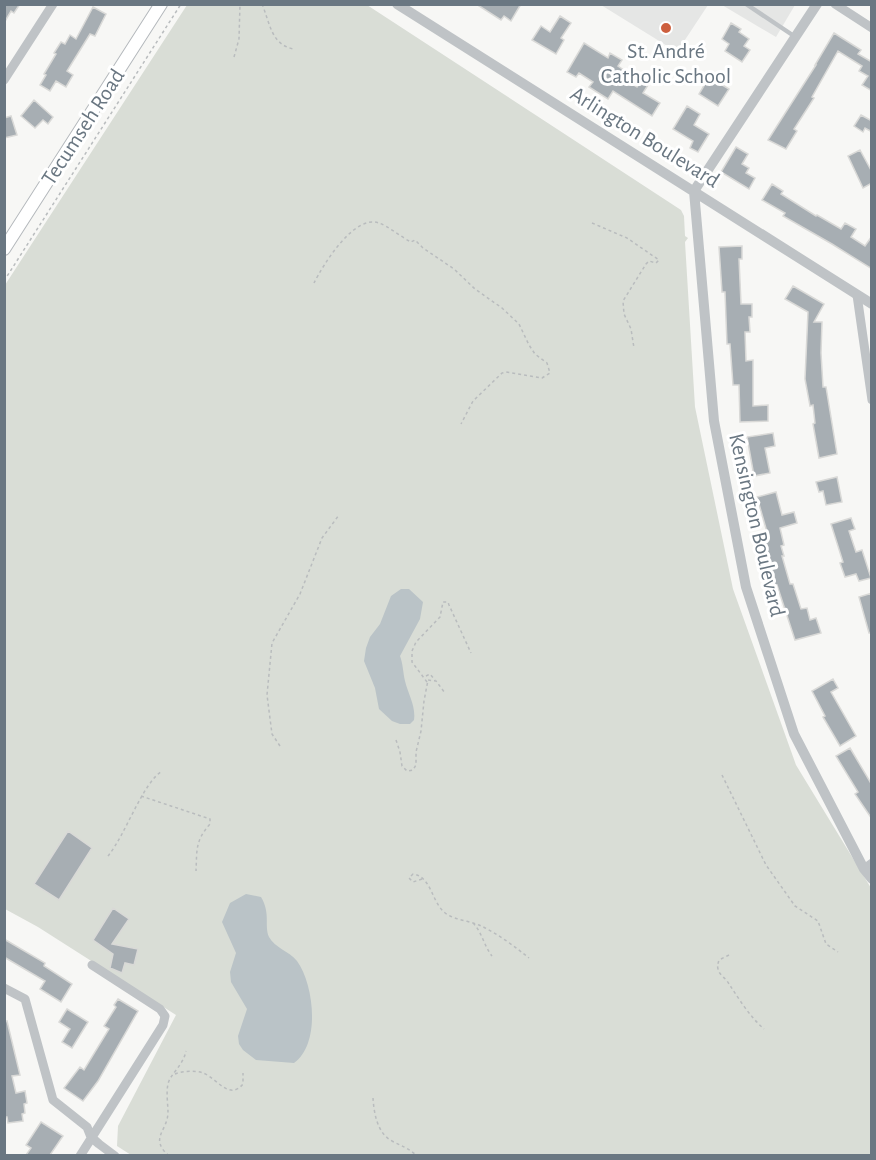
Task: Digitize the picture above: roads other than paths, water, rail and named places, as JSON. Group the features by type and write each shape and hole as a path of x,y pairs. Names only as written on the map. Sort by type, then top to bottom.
{"main road":[{"name":"Tecumseh Road","path":"5,248 161,4"}],"street":[{"path":"4,80 53,4"},
{"name":"Arlington Boulevard","path":"397,4 872,304"},
{"path":"694,192 817,4"},
{"path":"835,4 872,28"},
{"name":"Kensington Boulevard","path":"694,192 714,421 746,587 794,734 868,866 872,879"},
{"path":"857,295 872,400"},
{"path":"80,1155 163,1025 165,1016 160,1009 92,965"},
{"path":"4,988 25,999 53,1100 87,1127 92,1137 116,1155"}],"lane":[{"path":"746,4 796,38"}],"place":[{"name":"St. André Catholic School","path":"666,28"}]}
